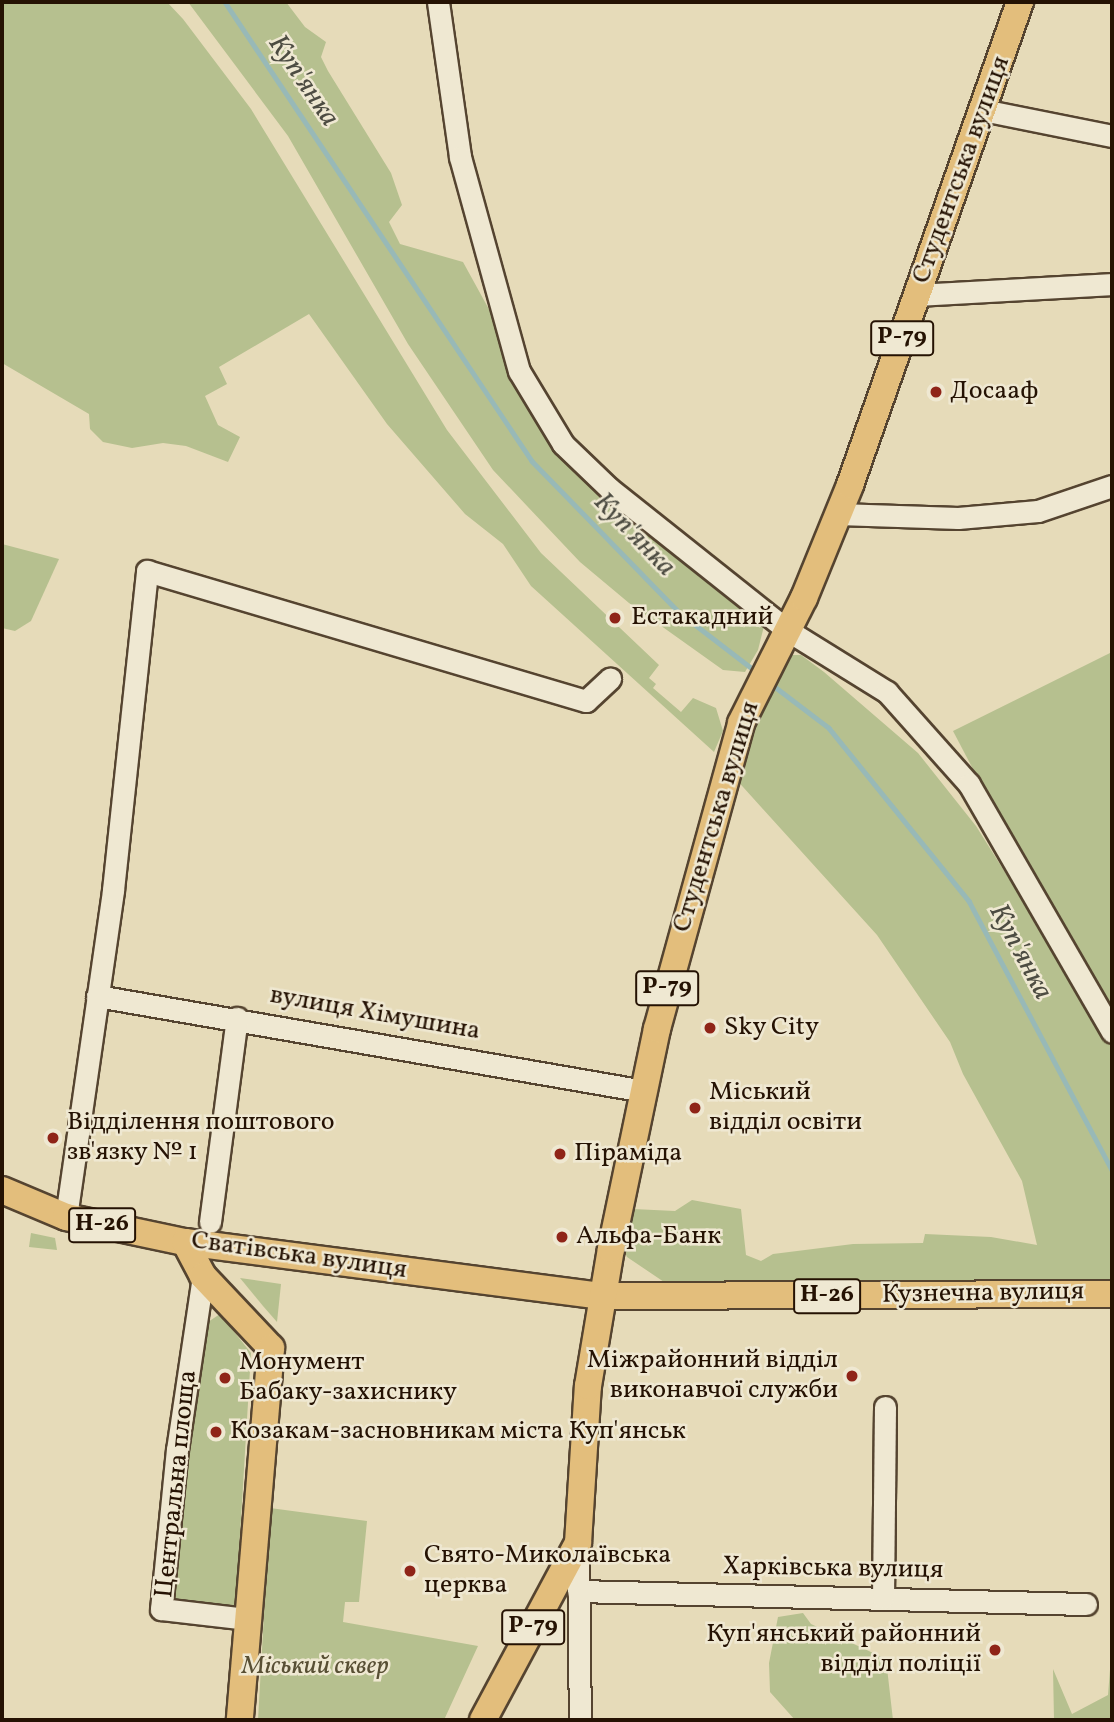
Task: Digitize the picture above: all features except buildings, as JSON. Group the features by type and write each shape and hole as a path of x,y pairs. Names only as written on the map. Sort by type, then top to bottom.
{"main road":[{"name":"Студентська вулиця","path":"603,1296 644,1091 710,821 762,677 787,630 838,514 1020,2"},
{"name":"Сватівська вулиця","path":"2,1190 66,1217 185,1242 603,1296"},
{"path":"185,1242 203,1276 271,1348 240,1720"},
{"name":"Кузнечна вулиця","path":"603,1296 1112,1294"},
{"name":"Р-79","path":"482,1720 578,1544 588,1386 603,1296"}],"street":[{"path":"439,2 460,157 519,371 563,444 610,489 787,630 887,692 969,784 1112,1032"},
{"path":"983,110 1112,136"},
{"path":"918,295 1111,290"},
{"path":"838,514 958,519 1038,511 1112,486"},
{"path":"66,1217 113,890 147,571 586,701 610,679"},
{"name":"вулиця Хімушина","path":"97,996 237,1018 644,1091"},
{"path":"210,1222 237,1018"},
{"name":"Центральна площа","path":"203,1276 177,1449 161,1609 248,1619"},
{"path":"883,1598 885,1407"},
{"path":"578,1544 580,1720"},
{"name":"Харківська вулиця","path":"578,1591 1086,1604"}],"green space":[{"path":"2,2 167,2 251,109 447,430 541,553 659,665 649,678 656,684 653,688 681,712 693,698 716,708 723,731 714,752 531,586 503,544 465,514 387,424 309,314 219,367 227,384 205,396 218,425 240,437 228,462 186,446 163,443 132,448 103,442 90,429 89,414 2,363"},
{"path":"188,2 286,2 305,27 326,42 321,57 391,173 402,205 389,222 400,244 463,262 563,444 767,614 758,650 745,672 723,670 629,603 580,562 493,470 408,344 288,136"},
{"path":"2,544 59,559 31,621 15,631 2,628"},
{"path":"1112,652 1112,1034 953,731"},
{"path":"791,655 801,655 824,672 918,753 976,826 1112,1043 1112,1281 667,1284 627,1257 623,1248 633,1209 675,1211 692,1200 741,1209 746,1255 761,1261 773,1254 853,1244 923,1243 925,1234 991,1237 1037,1245 1022,1181 963,1074 950,1042 877,935 734,777 782,662"},
{"path":"31,1233 55,1238 57,1250 29,1247"},
{"path":"240,1278 281,1284 277,1322 263,1306"},
{"path":"220,1314 251,1353 235,1618 161,1609 202,1326"},
{"name":"Міський сквер","path":"270,1508 367,1521 359,1602 345,1602 343,1622 478,1646 444,1720 258,1720"},
{"path":"803,1613 811,1624 886,1659 893,1720 795,1720 770,1692 769,1663 778,1617"},
{"path":"1112,1644 1112,1720 1054,1720 1053,1669 1072,1714 1108,1695"}],"waterway":[{"name":"Куп'янка","path":"225,2 532,461 680,613 758,673"},
{"name":"Куп'янка","path":"770,683 829,728 969,901 1112,1170"}],"place":[{"name":"Досааф","path":"936,392"},
{"name":"Естакадний","path":"615,618"},
{"name":"Sky City","path":"710,1028"},
{"name":"Міський відділ освіти","path":"695,1108"},
{"name":"Відділення поштового зв'язку № 1","path":"53,1138"},
{"name":"Піраміда","path":"560,1154"},
{"name":"Альфа-Банк","path":"562,1237"},
{"name":"Міжрайонний відділ виконавчої служби","path":"852,1376"},
{"name":"Монумент Бабаку-захиснику","path":"225,1378"},
{"name":"Козакам-засновникам міста Куп'янськ","path":"216,1432"},
{"name":"Свято-Миколаївська церква","path":"410,1571"},
{"name":"Куп'янський районний відділ поліції","path":"995,1650"}]}
